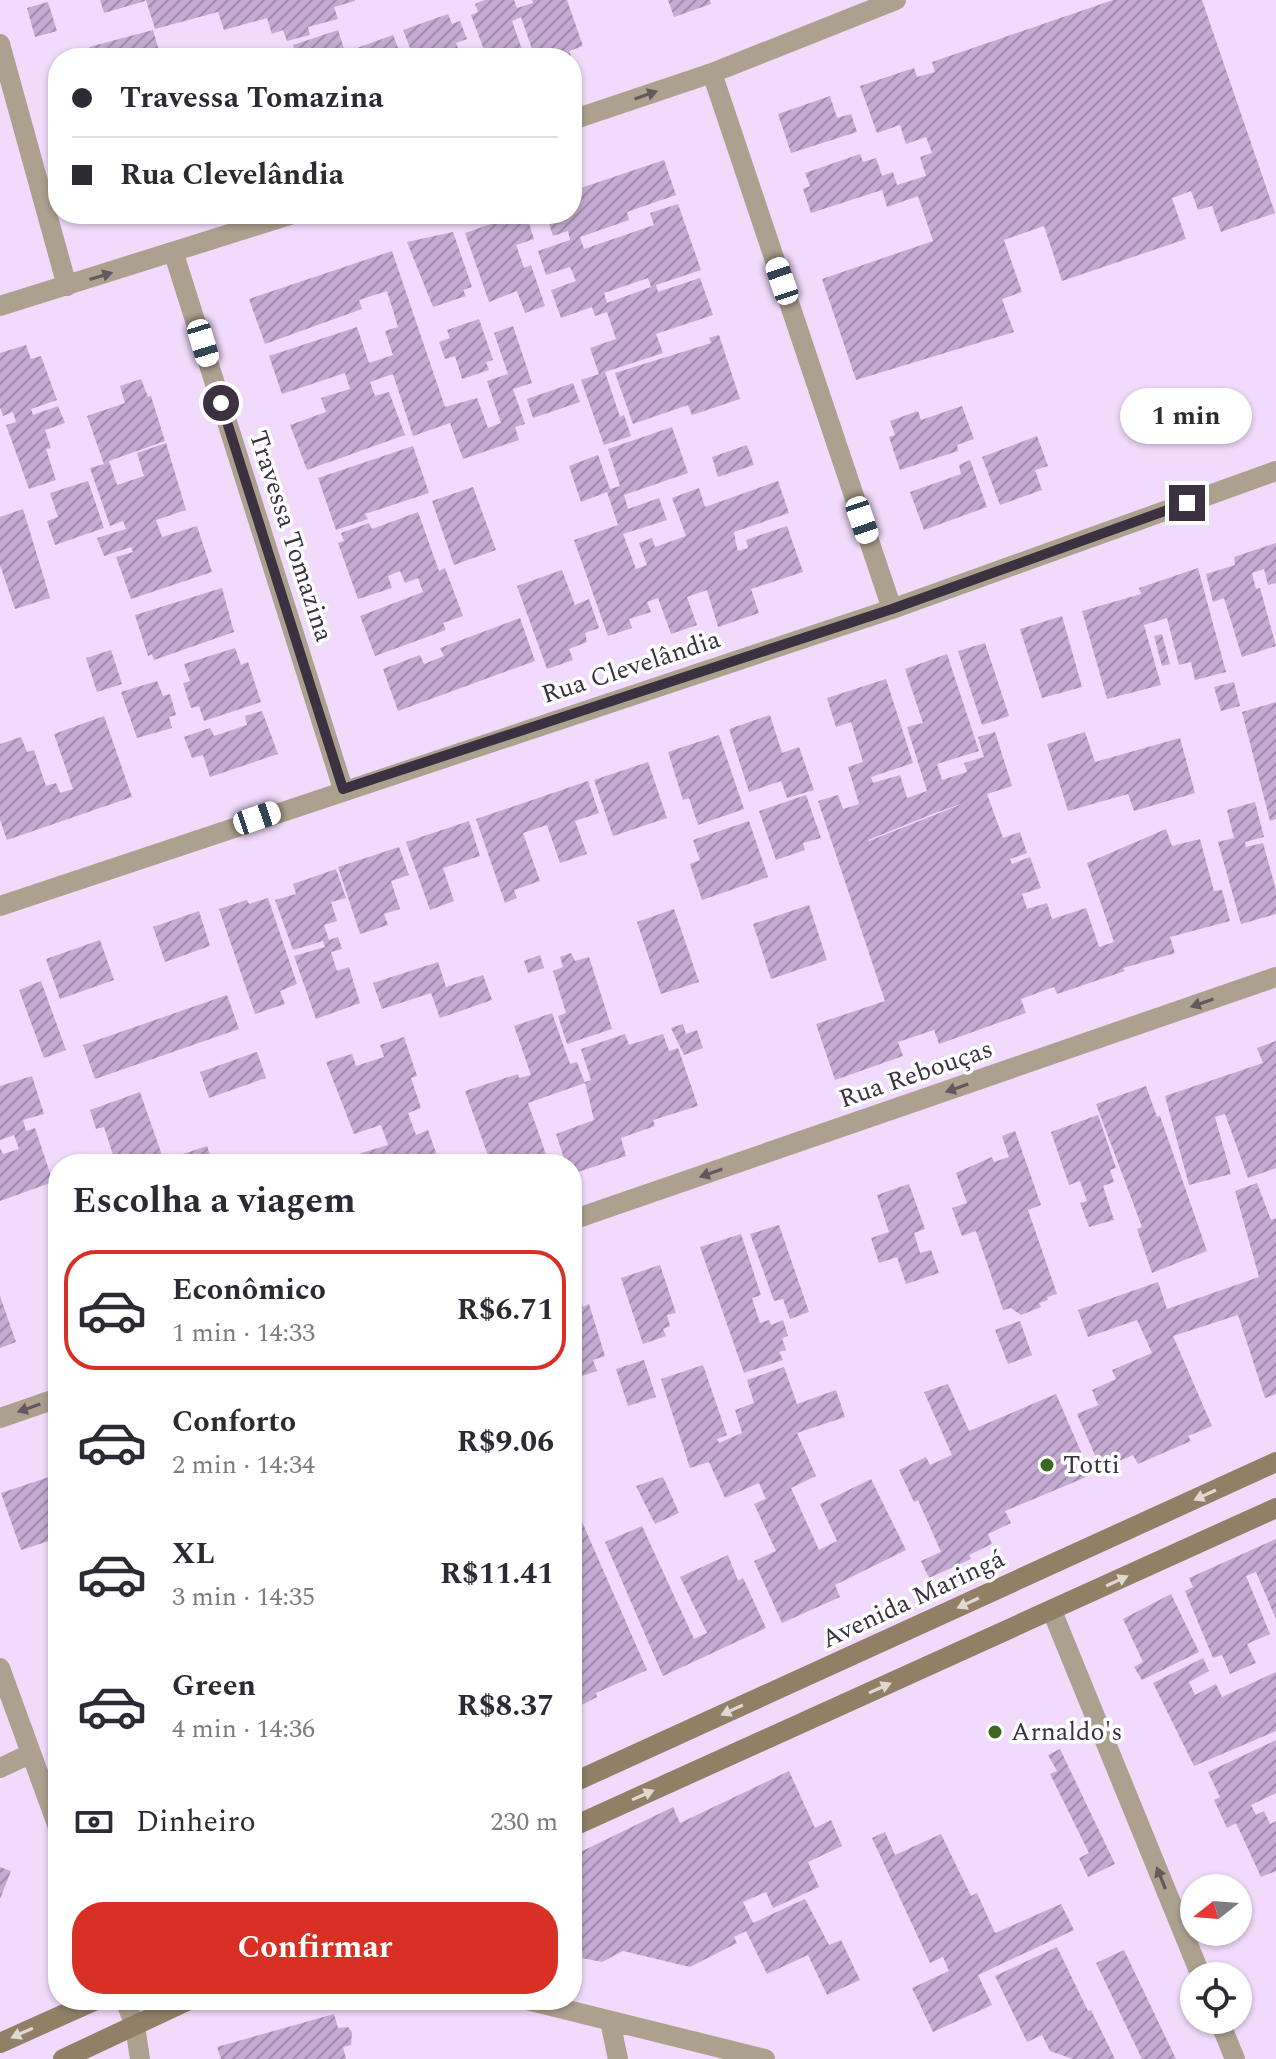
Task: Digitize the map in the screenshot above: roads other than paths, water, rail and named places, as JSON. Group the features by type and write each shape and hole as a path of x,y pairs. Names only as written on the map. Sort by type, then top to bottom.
{"main road":[{"name":"Avenida Maringá","path":"582,1778 1276,1462"},
{"path":"582,1822 1276,1508"},
{"path":"0,2043 74,2010"},
{"path":"63,2059 168,2010"}],"street":[{"path":"582,117 712,73 896,0"},
{"path":"0,44 48,217"},
{"path":"712,73 892,609"},
{"path":"50,224 67,286"},
{"path":"0,306 263,224"},
{"name":"Travessa Tomazina","path":"174,254 343,789"},
{"name":"Rua Clevelândia","path":"0,906 343,789 892,609 1276,471"},
{"name":"Rua Rebouças","path":"582,1217 1276,977"},
{"path":"0,1418 48,1401"},
{"path":"1052,1611 1195,1962"},
{"path":"0,1668 48,1801"},
{"path":"0,1768 30,1754"},
{"path":"129,2010 135,2026 140,2059"},
{"path":"567,2010 717,2054 765,2059"},
{"path":"610,2021 618,2059"},
{"path":"1225,2034 1235,2059"}],"place":[{"name":"Totti","path":"1047,1465"},
{"name":"Arnaldo's","path":"995,1732"}]}
